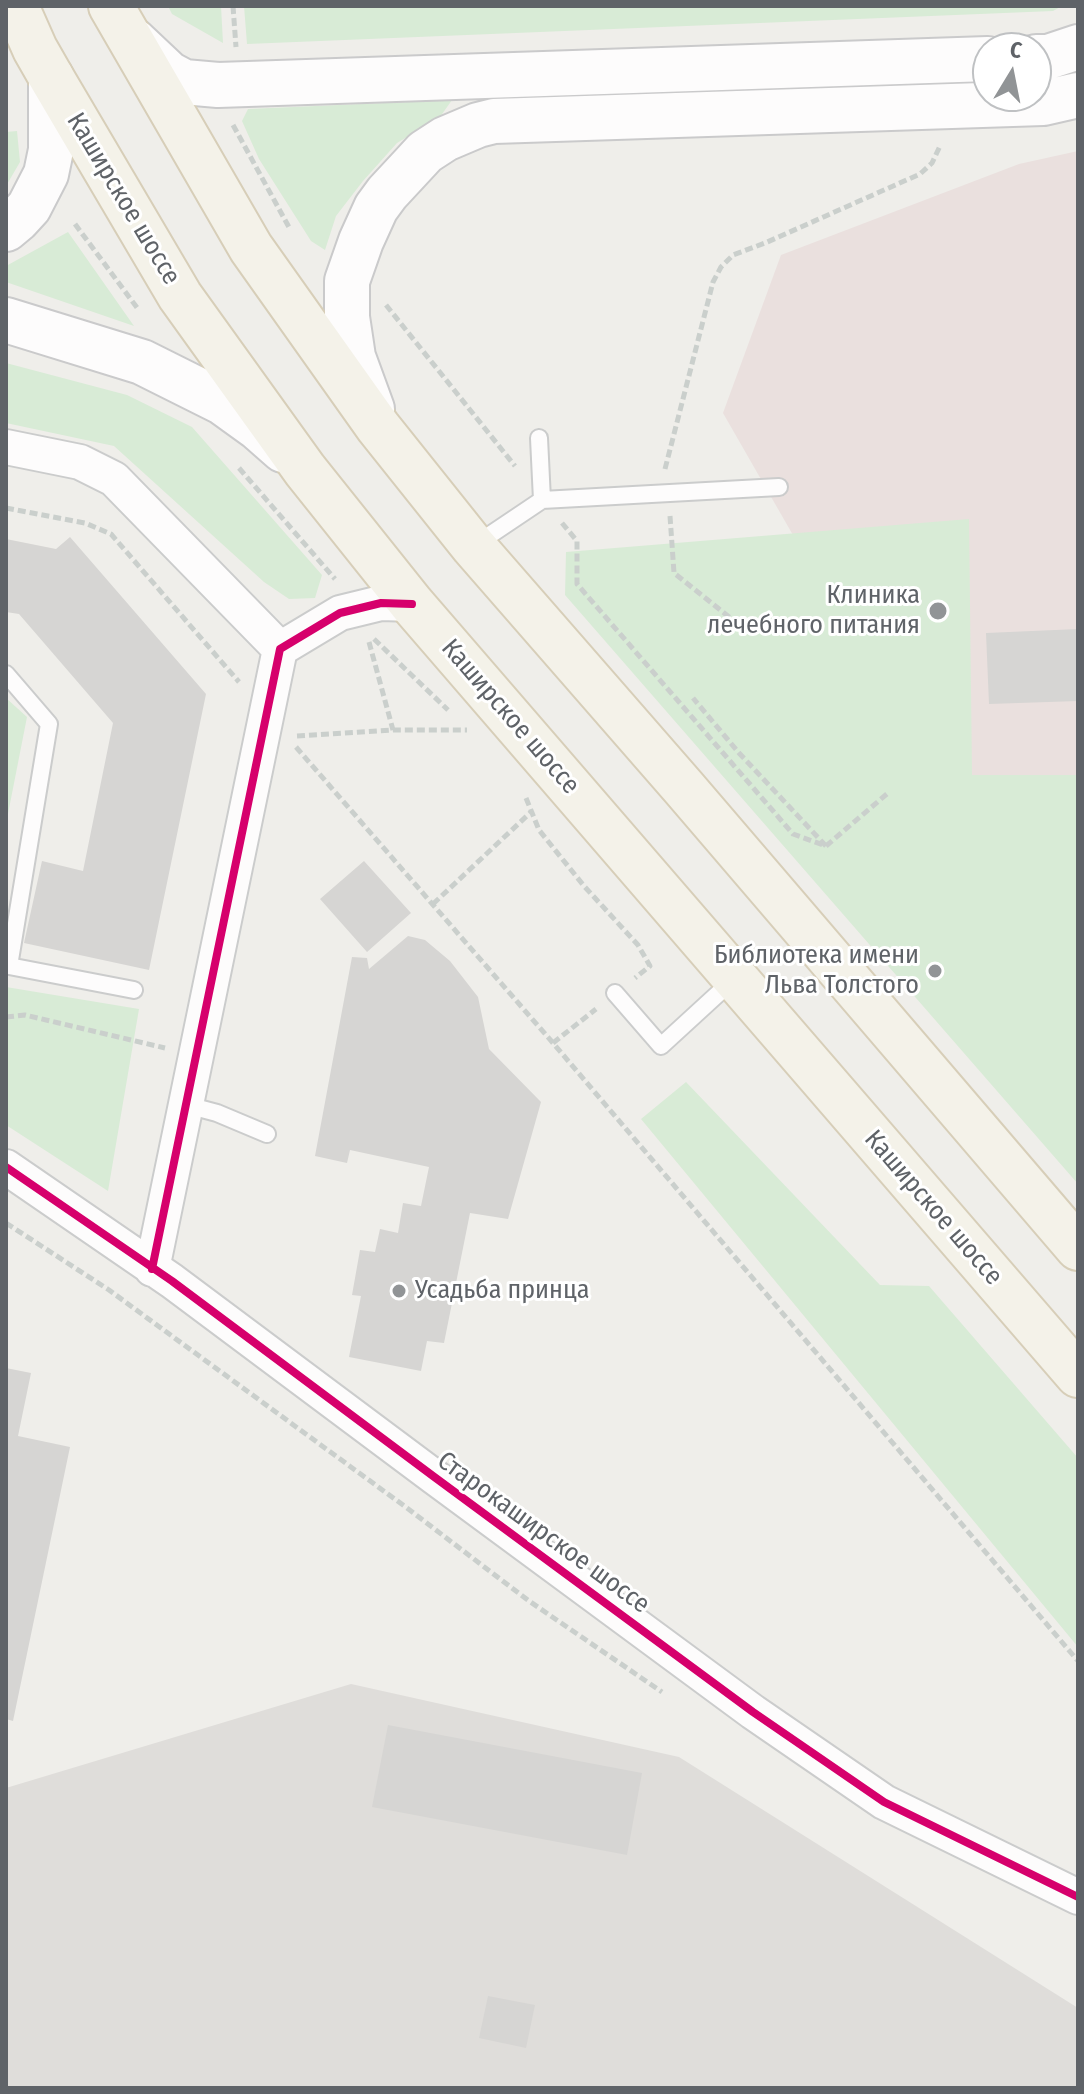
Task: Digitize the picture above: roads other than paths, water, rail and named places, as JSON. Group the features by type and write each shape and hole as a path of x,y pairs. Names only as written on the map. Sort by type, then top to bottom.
{"main road":[{"name":"Каширское шоссе","path":"16,6 43,63 180,296 305,470 412,604 1078,1375"},
{"path":"118,19 169,74 192,84 972,60"},
{"path":"118,19 251,248 378,427 473,546 1078,1248"},
{"path":"1052,56 1078,47"},
{"path":"6,229 29,207 46,174 51,150 43,63"},
{"path":"378,427 353,357 347,317 347,281 376,208 425,152 445,139 494,121 1043,103 1078,95"},
{"path":"6,320 142,362 222,402 258,428 305,470"}],"street":[{"path":"6,447 80,462 114,479 280,649"},
{"path":"152,1269 280,649 340,613 381,603 412,604"},
{"name":"Старокаширское шоссе","path":"6,1167 172,1281 753,1712 884,1802 1078,1897"}],"lane":[{"path":"539,438 542,500"},
{"path":"473,546 542,500 779,487"},
{"path":"6,674 49,724 9,966 134,990"},
{"path":"615,993 661,1046 734,979"},
{"path":"187,1105 217,1113 267,1134"}],"place":[{"name":"Клиника лечебного питания","path":"938,611"},
{"name":"Библиотека имени Льва Толстого","path":"935,971"},
{"name":"Усадьба принца","path":"399,1291"}]}
